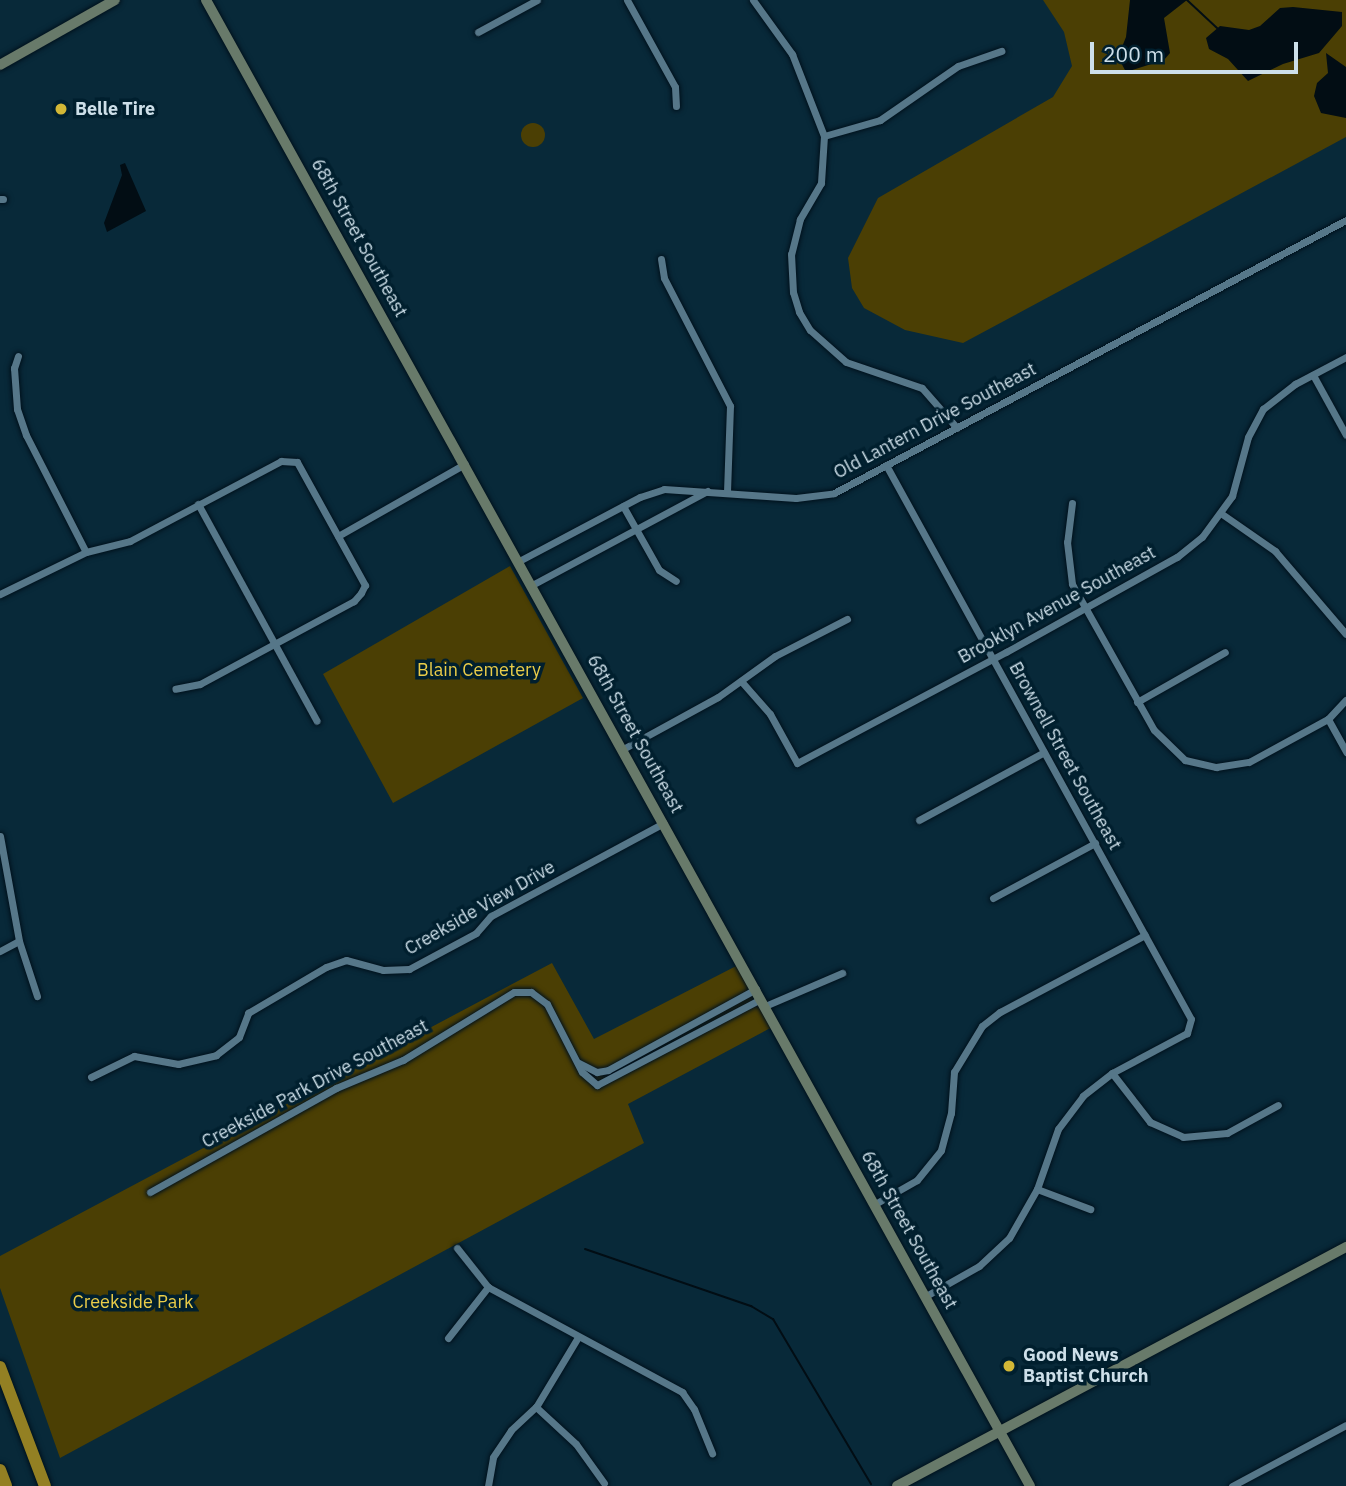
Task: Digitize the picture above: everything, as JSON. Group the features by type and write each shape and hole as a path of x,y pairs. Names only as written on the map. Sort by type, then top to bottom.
{"highway":[{"path":"0,1367 45,1486"},
{"path":"0,1470 6,1486"}],"main road":[{"path":"0,65 115,0"},
{"name":"68th Street Southeast","path":"206,0 1030,1486"},
{"path":"897,1486 1346,1247"}],"street":[{"path":"478,32 537,0"},
{"path":"627,0 675,87 676,106"},
{"path":"753,0 792,54 824,136 821,183 800,219 791,254 793,292 799,312 810,330 836,355 860,369 922,388 957,428"},
{"path":"824,136 880,120 958,66 1001,51"},
{"name":"Old Lantern Drive Southeast","path":"519,561 622,506 664,489 819,498 957,428 1346,220"},
{"path":"662,259 664,278 730,406 727,492"},
{"path":"18,356 14,368 17,409 26,435 86,552"},
{"name":"Brooklyn Avenue Southeast","path":"741,681 770,715 797,763 1177,557 1222,514 1258,416 1275,397 1346,357"},
{"path":"1313,375 1346,435"},
{"path":"0,594 86,552 130,541 289,458 297,462 365,585 355,601 200,684 175,689"},
{"path":"338,536 465,464"},
{"name":"Brownell Street Southeast","path":"886,465 1184,1002 1192,1027 1112,1073"},
{"path":"532,585 709,490"},
{"path":"1072,503 1067,565 1086,608 1137,702 1164,744 1185,760 1216,767 1249,762 1328,719 1346,700"},
{"path":"198,504 317,722"},
{"path":"622,506 659,570 676,580"},
{"path":"1222,514 1275,551 1346,634"},
{"path":"623,749 741,681 775,656 847,619"},
{"path":"1137,702 1224,652"},
{"path":"1328,719 1346,752"},
{"path":"919,820 1044,752"},
{"name":"Creekside View Drive","path":"91,1077 134,1056 178,1064 216,1055 239,1037 248,1013 326,967 346,960 383,970 409,968 476,933 491,916 664,823"},
{"path":"0,836 19,941 37,996"},
{"path":"993,898 1095,843"},
{"path":"875,1204 917,1180 941,1150 951,1113 954,1072 982,1026 999,1012 1145,935"},
{"path":"0,951 19,941"},
{"path":"579,1062 597,1072 608,1070 761,998 842,973"},
{"name":"Creekside Park Drive Southeast","path":"150,1192 335,1088 403,1060 514,992 531,992 547,1004 586,1078 602,1085 761,998"},
{"path":"926,1296 991,1257 1022,1220 1037,1189 1061,1123 1083,1096 1112,1073 1150,1122 1183,1137 1227,1133 1278,1105"},
{"path":"1037,1189 1090,1209"},
{"path":"457,1248 488,1287 682,1392 694,1409 712,1453"},
{"path":"448,1338 488,1287"},
{"path":"488,1486 493,1457 511,1430 536,1408 578,1337"},
{"path":"536,1408 576,1444 604,1483"},
{"path":"1232,1486 1346,1425"}],"green space":[{"path":"1043,0 1346,0 1346,137 963,343 905,330 864,308 852,288 848,258 878,198 1053,97 1072,66 1064,32"},
{"path":"533,123 541,127 545,135 541,143 533,147 525,143 521,135 525,127"},
{"name":"Blain Cemetery","path":"510,566 583,698 393,803 323,674"},
{"name":"Creekside Park","path":"552,963 594,1039 742,963 776,1025 628,1104 644,1143 60,1458 0,1288 0,1256"}],"shaded area":[{"path":"1130,0 1187,0 1164,18 1170,53 1164,60 1126,72 1118,57 1126,37"},
{"path":"1280,8 1342,12 1342,26 1319,53 1283,64 1248,81 1228,59 1209,49 1206,38 1220,26 1249,30 1260,26"},
{"path":"1326,53 1346,67 1346,118 1321,113 1314,96 1317,83 1328,73"},
{"path":"125,163 146,211 107,232 104,223 122,175 120,165"}],"waterway":[{"path":"1187,0 1217,28"},
{"path":"585,1249 751,1306 773,1319 871,1484"}],"place":[{"name":"Belle Tire","path":"61,109"},
{"name":"Good News Baptist Church","path":"1009,1366"}]}
